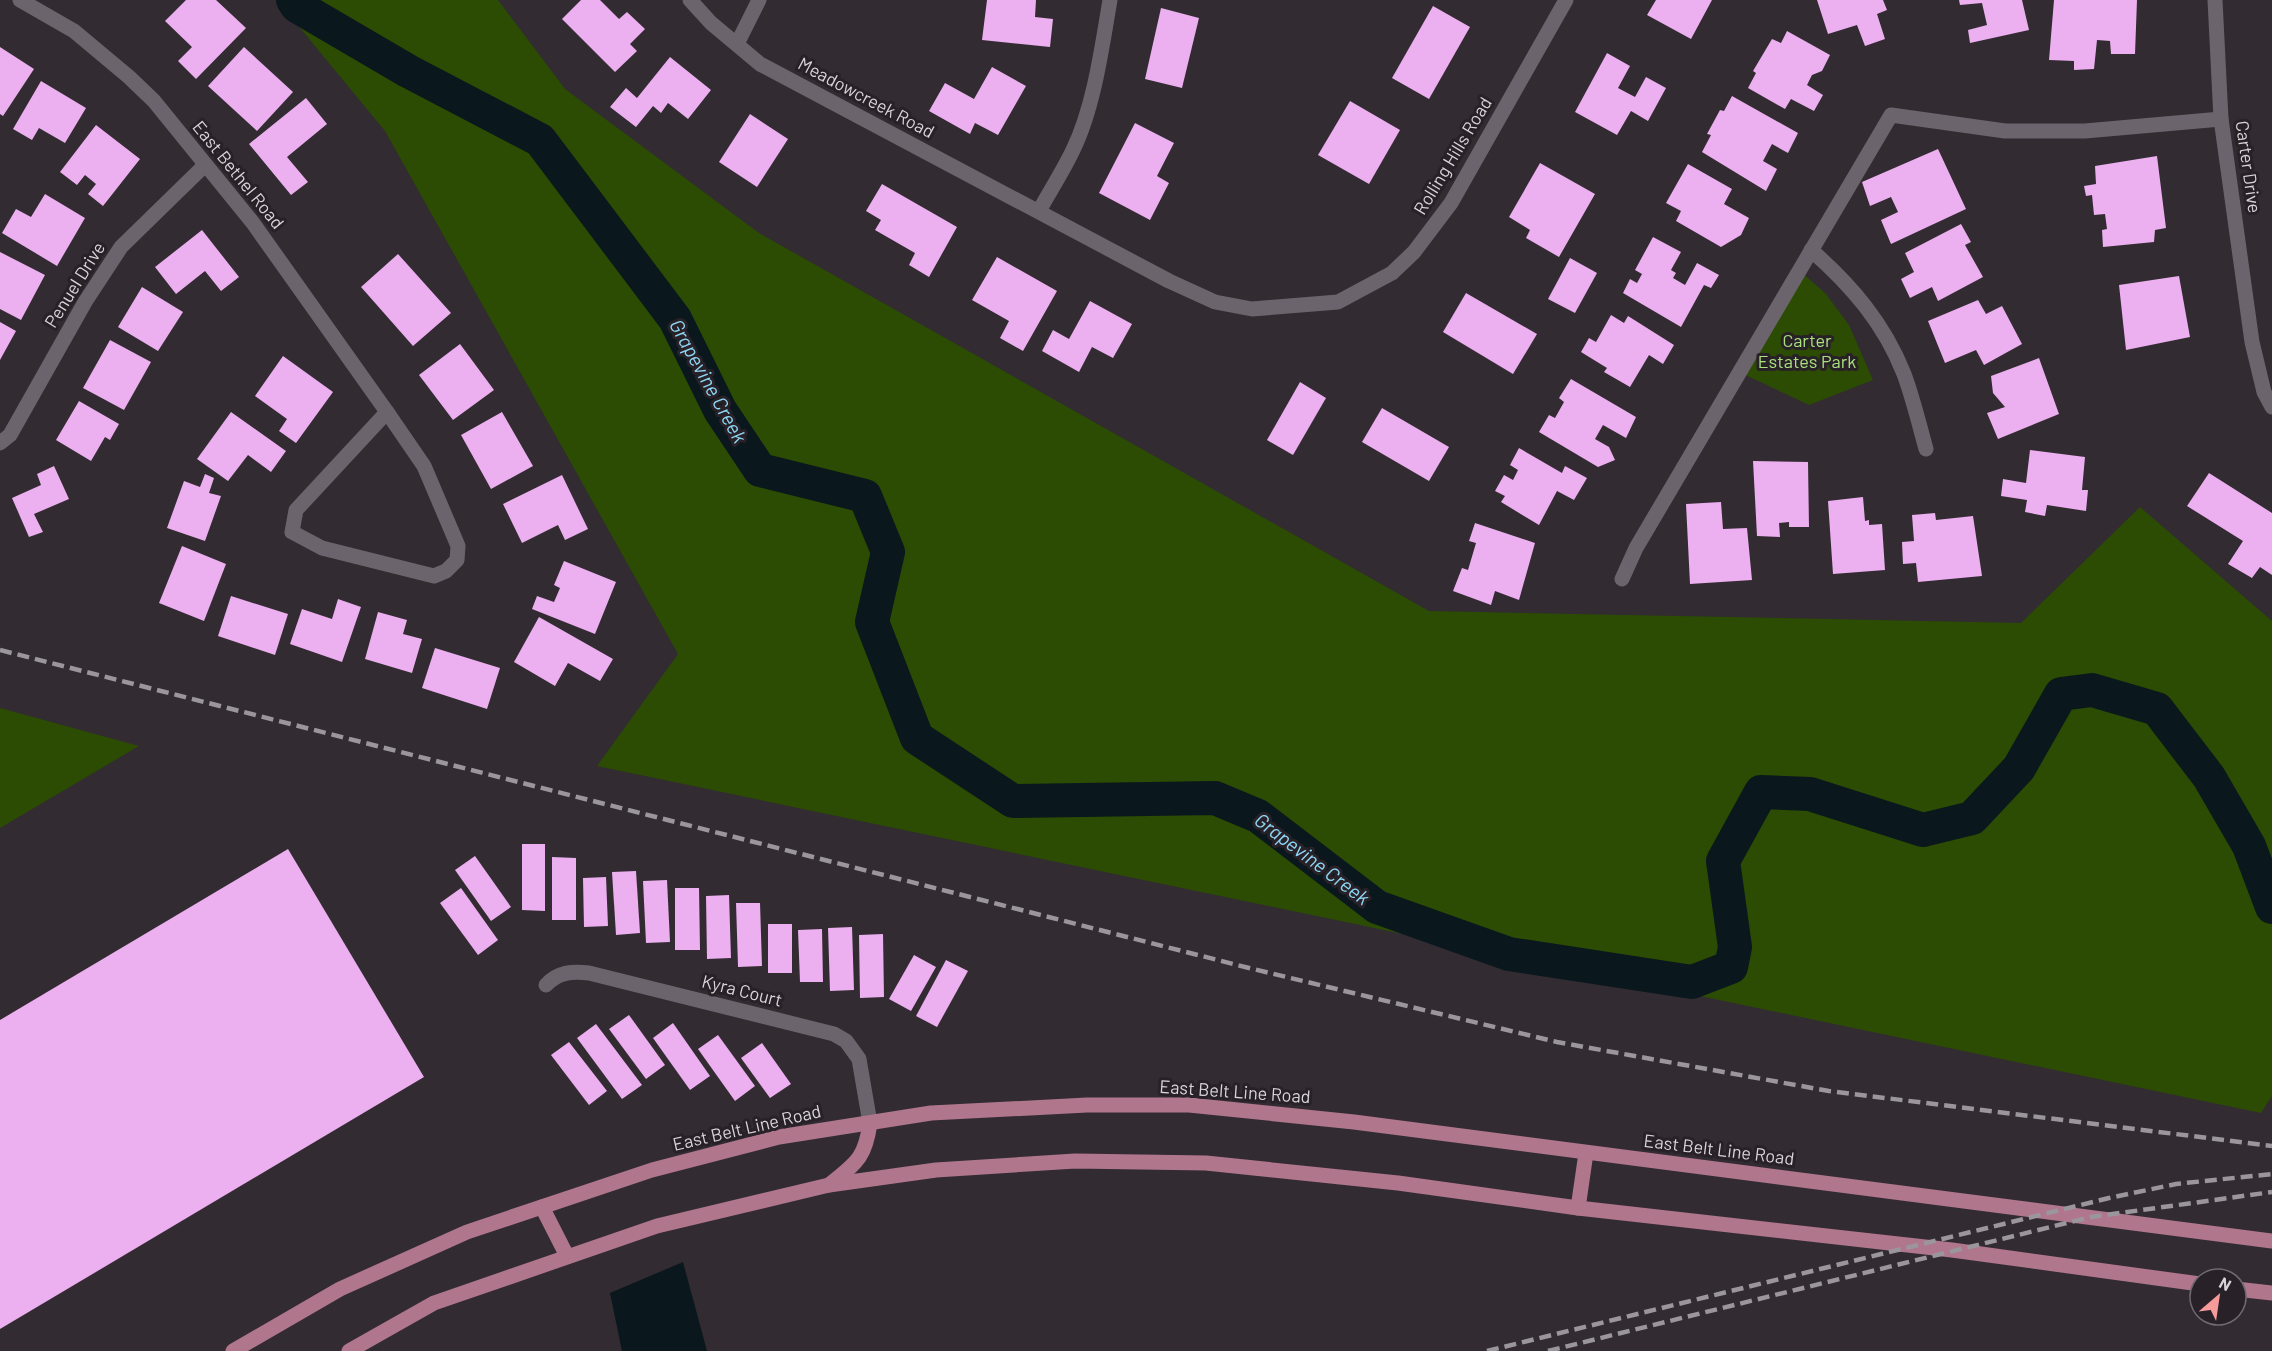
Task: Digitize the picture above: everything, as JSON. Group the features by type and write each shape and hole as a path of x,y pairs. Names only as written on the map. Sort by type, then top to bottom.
{"main road":[{"name":"East Belt Line Road","path":"233,1351 340,1289 467,1232 675,1164 779,1137 931,1113 1087,1105 1189,1106 1354,1122 2272,1241"},
{"path":"829,1185 859,1158 867,1146 870,1123"},
{"path":"1578,1208 1586,1153"},
{"path":"349,1351 434,1303 657,1226 829,1185 936,1170 1075,1161 1206,1163 1398,1183 1578,1208 1952,1250 2188,1282"},
{"path":"542,1207 567,1256"},
{"path":"2248,1290 2272,1293"}],"street":[{"name":"East Bethel Road","path":"20,0 74,31 129,77 154,101 253,223 387,412 424,466 458,546 457,560 446,571 434,576 322,548 292,532 292,519 296,510 387,412"},
{"name":"Meadowcreek Road","path":"690,0 711,23 760,64 1039,211"},
{"path":"737,44 759,0"},
{"path":"1039,211 1074,149 1086,114 1099,61 1110,0"},
{"name":"Rolling Hills Road","path":"1039,211 1169,281 1215,302 1252,309 1338,302 1392,273 1414,252 1451,203 1566,0"},
{"name":"Carter Drive","path":"2216,0 2221,118 2252,342 2264,392 2272,407"},
{"path":"1622,579 1636,548 1891,115 2005,131 2085,131 2221,118"},
{"name":"Penuel Drive","path":"0,443 10,435 85,302 121,247 205,165"},
{"path":"1811,250 1841,276 1862,300 1882,329 1904,374 1926,449"},
{"name":"Kyra Court","path":"546,985 553,977 563,974 589,973 834,1034 846,1041 859,1059 870,1123"}],"green space":[{"path":"277,0 498,0 565,89 759,233 1429,611 2021,623 2140,507 2272,621 2272,1096 2261,1113 597,766 678,654 385,131"},
{"name":"Carter Estates Park","path":"1799,270 1826,294 1849,325 1873,380 1809,405 1739,372"},
{"path":"0,708 139,746 0,828"}],"shaded area":[{"path":"683,1262 707,1351 622,1351 610,1293"}],"building":[{"path":"186,0 216,0 246,28 196,79 178,61 192,47 165,21"},
{"path":"581,0 600,0 619,19 627,12 645,29 630,44 637,51 615,72 562,19"},
{"path":"987,0 1036,0 1035,17 1053,19 1050,47 982,40"},
{"path":"1656,0 1712,0 1691,39 1647,15"},
{"path":"1817,0 1883,0 1887,10 1877,14 1885,39 1865,46 1857,25 1828,34"},
{"path":"1959,0 2022,0 2029,30 1970,43 1968,30 1987,25 1982,3 1960,5"},
{"path":"2054,0 2137,0 2135,54 2111,54 2110,41 2097,40 2094,69 2074,70 2074,61 2049,60"},
{"path":"1433,6 1470,27 1429,99 1392,78"},
{"path":"1161,8 1199,18 1182,88 1145,79"},
{"path":"1787,31 1830,55 1822,71 1812,75 1807,85 1823,95 1814,111 1791,99 1785,109 1748,88 1756,73 1753,71 1772,39 1781,43"},
{"path":"0,47 34,69 3,116 0,114"},
{"path":"244,47 293,92 257,131 208,86"},
{"path":"1607,53 1630,66 1618,88 1635,97 1646,77 1666,88 1648,121 1631,111 1617,135 1575,112"},
{"path":"670,57 711,90 688,119 668,103 661,113 653,106 636,127 610,107 626,88 637,98"},
{"path":"992,67 1026,86 998,135 975,123 970,134 929,111 945,83 974,99"},
{"path":"41,81 86,108 65,143 39,128 32,140 13,129"},
{"path":"1732,96 1798,133 1788,153 1772,144 1763,161 1777,169 1766,191 1702,152 1711,135 1707,134 1720,110 1724,111"},
{"path":"306,98 327,124 287,157 308,182 291,195 249,144"},
{"path":"1350,101 1400,130 1369,184 1318,155"},
{"path":"750,114 788,139 757,187 719,162"},
{"path":"1135,123 1174,143 1157,176 1169,183 1150,220 1099,193"},
{"path":"96,125 140,159 103,206 88,194 96,184 85,175 77,185 60,172"},
{"path":"1938,149 1966,209 1891,244 1881,220 1898,212 1891,197 1870,206 1862,182"},
{"path":"2157,156 2166,228 2155,230 2154,242 2103,247 2102,230 2107,229 2105,214 2094,215 2092,195 2086,196 2084,186 2096,184 2095,166"},
{"path":"1540,163 1595,194 1559,257 1526,238 1530,230 1509,217"},
{"path":"1688,164 1732,189 1724,204 1749,218 1741,235 1721,247 1676,221 1681,211 1666,203"},
{"path":"882,184 957,227 929,277 909,265 915,253 875,230 881,220 866,211"},
{"path":"45,194 85,218 57,266 2,233 16,209 31,217"},
{"path":"1961,224 1971,242 1965,245 1983,277 1938,301 1932,287 1910,298 1901,279 1914,272 1905,253"},
{"path":"202,230 239,277 221,291 205,271 176,294 155,267"},
{"path":"1653,237 1681,252 1671,270 1676,273 1673,278 1685,285 1697,263 1719,275 1711,288 1704,285 1681,327 1623,293 1630,279 1637,283 1642,274 1635,270"},
{"path":"0,252 45,275 21,320 0,309"},
{"path":"398,254 451,313 413,346 361,287"},
{"path":"997,257 1057,291 1023,351 1000,338 1009,321 972,300"},
{"path":"1570,258 1597,273 1575,313 1548,299"},
{"path":"2179,276 2190,337 2126,350 2119,285"},
{"path":"142,287 183,312 158,351 118,327"},
{"path":"1466,293 1537,334 1513,374 1443,332"},
{"path":"1978,300 1986,314 2002,306 2022,344 1984,365 1976,350 1945,363 1928,321"},
{"path":"1090,301 1132,324 1113,358 1092,347 1079,372 1042,351 1053,330 1069,339"},
{"path":"1611,315 1624,323 1628,316 1674,345 1663,364 1649,355 1630,387 1604,372 1607,368 1581,352 1589,338 1596,342"},
{"path":"0,322 16,331 0,360"},
{"path":"110,340 151,362 124,410 83,388"},
{"path":"460,344 494,390 453,420 419,375"},
{"path":"283,356 333,392 296,443 279,431 287,419 255,396"},
{"path":"2039,358 2059,414 1998,439 1987,413 2005,407 1993,393 1991,376"},
{"path":"1571,379 1636,417 1626,438 1603,425 1595,439 1609,447 1615,460 1598,467 1539,432 1549,415 1555,418 1564,402 1559,398"},
{"path":"1300,382 1326,398 1293,455 1267,440"},
{"path":"79,401 119,424 110,440 105,437 91,461 56,440"},
{"path":"1382,408 1449,447 1429,481 1362,442"},
{"path":"231,412 286,451 271,472 248,455 228,481 197,459"},
{"path":"502,412 533,466 491,489 461,435"},
{"path":"1519,448 1562,473 1565,466 1587,478 1574,500 1557,491 1539,525 1501,502 1505,496 1495,491 1504,475 1513,480 1518,470 1510,465"},
{"path":"2030,450 2085,457 2082,490 2088,490 2086,511 2047,505 2045,516 2025,512 2027,500 2001,496 2003,479 2026,483"},
{"path":"1753,461 1808,462 1809,527 1789,527 1789,522 1779,523 1780,537 1757,536"},
{"path":"54,466 69,499 34,514 43,532 29,537 12,498 41,485 37,474"},
{"path":"2209,473 2272,513 2272,575 2260,567 2252,578 2228,564 2243,541 2187,506"},
{"path":"205,474 214,478 209,493 221,496 205,541 167,528 184,481 200,487"},
{"path":"562,475 588,529 565,540 558,525 522,543 503,504"},
{"path":"1863,497 1865,521 1869,520 1869,525 1882,524 1885,570 1833,574 1828,501"},
{"path":"1721,502 1723,529 1747,528 1752,580 1690,584 1686,504"},
{"path":"1935,513 1936,520 1973,516 1982,576 1918,582 1916,563 1903,564 1902,542 1914,541 1912,515"},
{"path":"1475,523 1535,543 1519,600 1495,591 1491,605 1453,591 1462,568 1468,570 1476,543 1469,541"},
{"path":"182,546 226,564 204,621 159,603"},
{"path":"564,561 616,582 595,634 532,609 537,596 554,602 560,588 554,585"},
{"path":"231,596 288,614 275,655 218,636"},
{"path":"338,599 361,607 342,662 290,644 302,609 332,619"},
{"path":"378,612 407,620 403,634 422,639 412,673 365,659"},
{"path":"539,617 613,659 600,681 568,663 555,686 514,662"},
{"path":"435,648 500,668 487,709 422,688"},
{"path":"522,844 545,844 545,911 522,910"},
{"path":"288,849 424,1077 0,1329 0,1020"},
{"path":"475,856 511,907 491,921 455,870"},
{"path":"552,857 576,858 576,920 552,920"},
{"path":"636,871 640,933 616,935 612,872"},
{"path":"606,877 608,926 584,927 583,878"},
{"path":"667,880 670,942 646,943 643,881"},
{"path":"461,888 498,940 478,955 440,903"},
{"path":"675,888 699,888 700,950 675,950"},
{"path":"729,895 731,958 707,959 706,896"},
{"path":"736,903 760,903 762,966 738,967"},
{"path":"768,924 792,924 792,973 768,973"},
{"path":"852,927 854,990 830,991 828,928"},
{"path":"822,929 823,982 800,982 798,930"},
{"path":"883,934 884,997 860,998 859,935"},
{"path":"914,955 936,967 911,1011 889,999"},
{"path":"946,960 968,971 937,1027 916,1016"},
{"path":"629,1015 665,1065 646,1079 609,1029"},
{"path":"673,1023 710,1076 690,1090 653,1038"},
{"path":"596,1024 642,1085 622,1099 577,1038"},
{"path":"718,1035 755,1086 735,1101 698,1049"},
{"path":"569,1042 607,1091 589,1105 551,1055"},
{"path":"762,1043 791,1084 770,1098 741,1058"}],"waterway":[{"name":"Grapevine Creek","path":"293,0 297,6 408,71 540,140 675,319 720,410 760,470 865,496 888,552 872,622 917,738 1013,801 1215,798 1258,816 1377,907 1509,954 1692,982 1731,967 1735,947 1723,861 1761,792 1810,794 1923,830 1972,818 2019,768 2061,694 2092,690 2157,709 2209,777 2249,846 2272,907"}],"railway":[{"path":"0,650 1249,968 1557,1042 1829,1091 2272,1146"},
{"path":"1487,1351 2109,1198 2176,1184 2272,1174"},
{"path":"1548,1351 2091,1217 2272,1192"}]}
